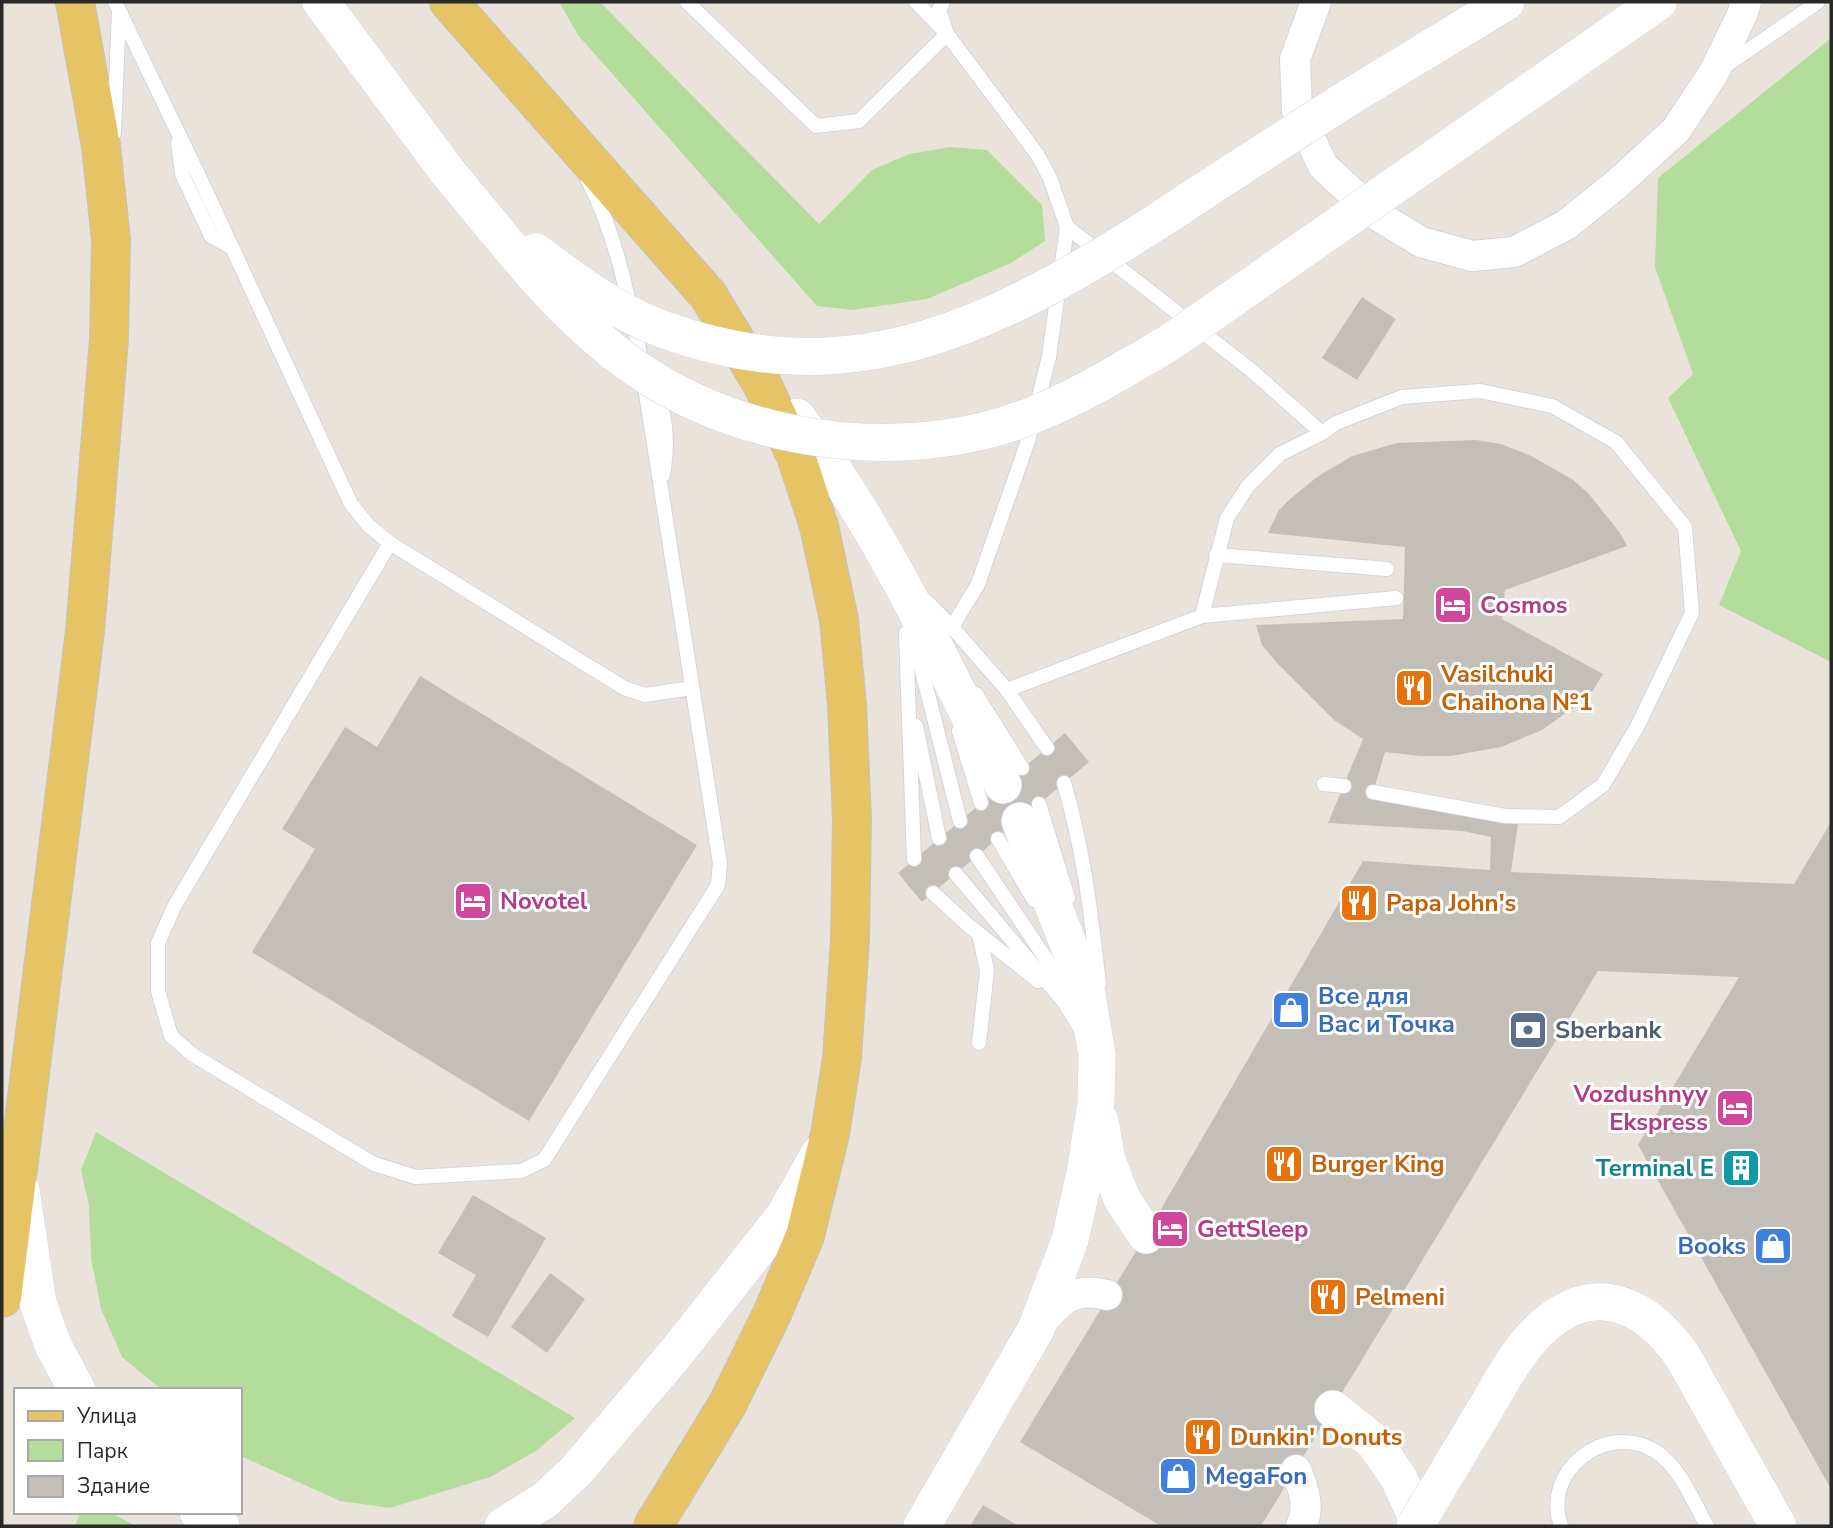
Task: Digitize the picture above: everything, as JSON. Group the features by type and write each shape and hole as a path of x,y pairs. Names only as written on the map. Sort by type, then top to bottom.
{"main road":[{"path":"2,1298 85,631 109,339 111,240 101,146 75,2"},
{"path":"449,2 708,295 762,384 796,456 819,526 839,620 847,705 852,819 850,940 842,1058 830,1134 805,1236 772,1314 727,1405 653,1526"}],"street":[{"path":"321,2 447,171 528,269 598,338 646,376 694,401 745,421 803,437 858,443 913,442 978,432 1037,414 1101,384 1180,335 1658,2"},
{"path":"1316,2 1295,59 1297,111 1323,166 1375,214 1421,242 1472,256 1514,251 1566,225 1618,183 1676,130 1713,74 1746,2"},
{"path":"1348,98 1472,2"},
{"path":"447,171 530,248 599,298 660,328 725,347 785,355 837,356 889,349 941,335 996,314 1054,285 1348,98 1506,2"},
{"path":"708,295 849,491 921,610 1002,785"},
{"path":"922,1526 1036,1329 1070,1240 1085,1173 1096,1103 1097,1055 1074,995 1019,821"},
{"path":"1096,1103 1108,1160 1122,1199 1146,1236"},
{"path":"503,1526 545,1500 576,1471 676,1353 784,1216 830,1134"},
{"path":"18,1168 38,1303 54,1345 76,1388"},
{"path":"1036,1329 1056,1306 1073,1294 1091,1291 1107,1295"},
{"path":"1418,1526 1516,1357 1545,1325 1560,1314 1579,1305 1598,1301 1638,1311 1669,1336 1778,1526"},
{"path":"1332,1409 1374,1442 1398,1477 1418,1526"},
{"path":"1296,1470 1306,1492 1304,1521 1301,1526"},
{"path":"201,1514 221,1526"}],"lane":[{"path":"687,2 816,125 859,121 947,34"},
{"path":"916,2 947,34 1037,154 1050,178 1067,227 1049,358 1028,441 978,584 921,610"},
{"path":"943,2 939,10 947,34"},
{"path":"1713,74 1818,2"},
{"path":"111,240 117,4"},
{"path":"117,4 351,504 369,526 390,543 624,688 645,695 692,688"},
{"path":"390,543 175,905 158,943 158,991 172,1036 193,1055 374,1164 416,1177 521,1171 544,1160 718,885 720,863 641,362 627,290 611,236 590,184 562,132"},
{"path":"1067,227 1251,370 1322,433"},
{"path":"1202,616 1227,518 1248,486 1280,454 1336,423 1402,397 1480,391 1552,405 1616,442 1685,527 1692,613 1637,727 1603,785 1559,817 1505,816 1373,792"},
{"path":"1216,555 1387,569"},
{"path":"1007,690 1202,616 1396,598"},
{"path":"914,859 908,685 921,610"},
{"path":"921,610 1007,690 1047,748"},
{"path":"921,610 960,821"},
{"path":"908,685 939,838"},
{"path":"1064,783 1078,830 1087,876 1099,984 1097,1055"},
{"path":"1324,784 1343,786"},
{"path":"977,856 1072,996 1097,1055"},
{"path":"957,874 1074,995"},
{"path":"933,892 978,933 1074,995"},
{"path":"978,933 987,970 979,1043"},
{"path":"1561,1526 1557,1508 1558,1496 1566,1474 1574,1462 1596,1447 1618,1442 1642,1445 1664,1458 1684,1485 1707,1526"},
{"path":"1398,1477 1429,1526"}],"green space":[{"path":"559,2 600,2 819,224 872,170 909,154 950,147 987,150 1042,205 1045,241 1011,263 927,299 852,310 817,306 578,35"},
{"path":"1831,38 1831,662 1719,605 1741,551 1668,398 1693,374 1655,267 1658,178"},
{"path":"96,1132 575,1418 536,1451 490,1477 390,1508 340,1501 243,1457 242,1388 160,1388 122,1357 101,1309 91,1258 89,1206 81,1170"},
{"path":"79,1514 113,1514 136,1526 75,1526"}],"building":[{"path":"1362,297 1396,319 1357,380 1322,358"},
{"path":"1476,440 1501,444 1529,455 1572,479 1589,494 1620,533 1627,546 1505,590 1502,619 1603,674 1581,702 1542,730 1501,747 1451,756 1385,752 1371,799 1518,824 1511,872 1794,884 1831,822 1831,1489 1638,1145 1739,977 1598,971 1261,1526 1161,1526 1020,1442 1146,1235 1363,861 1490,870 1491,837 1463,831 1328,823 1363,739 1334,720 1277,663 1262,645 1256,625 1403,619 1405,547 1268,533 1279,510 1290,499 1317,477 1352,456 1397,443"},
{"name":"Novotel","path":"420,676 697,845 529,1121 252,952 315,849 282,829 345,727 377,747"},
{"path":"1065,733 1089,762 922,902 898,873"},
{"path":"473,1195 546,1238 488,1337 452,1316 476,1275 438,1253"},
{"path":"550,1273 585,1299 547,1353 511,1327"},
{"path":"983,1505 1019,1526 970,1526"}],"tunnel":[{"path":"1146,1235 1333,1409"},
{"path":"1107,1295 1296,1470"}],"place":[{"name":"Cosmos","path":"1453,605"},
{"name":"Vasilchuki Chaihona №1","path":"1414,688"},
{"name":"Novotel","path":"473,901"},
{"name":"Papa John's","path":"1359,903"},
{"name":"Все для Вас и Точка","path":"1291,1010"},
{"name":"Sberbank","path":"1528,1030"},
{"name":"Vozdushnyy Ekspress","path":"1735,1108"},
{"name":"Burger King","path":"1284,1164"},
{"name":"Terminal E","path":"1741,1168"},
{"name":"GettSleep","path":"1170,1229"},
{"name":"Books","path":"1773,1246"},
{"name":"Pelmeni","path":"1328,1297"},
{"name":"Dunkin' Donuts","path":"1203,1437"},
{"name":"MegaFon","path":"1178,1476"}]}
